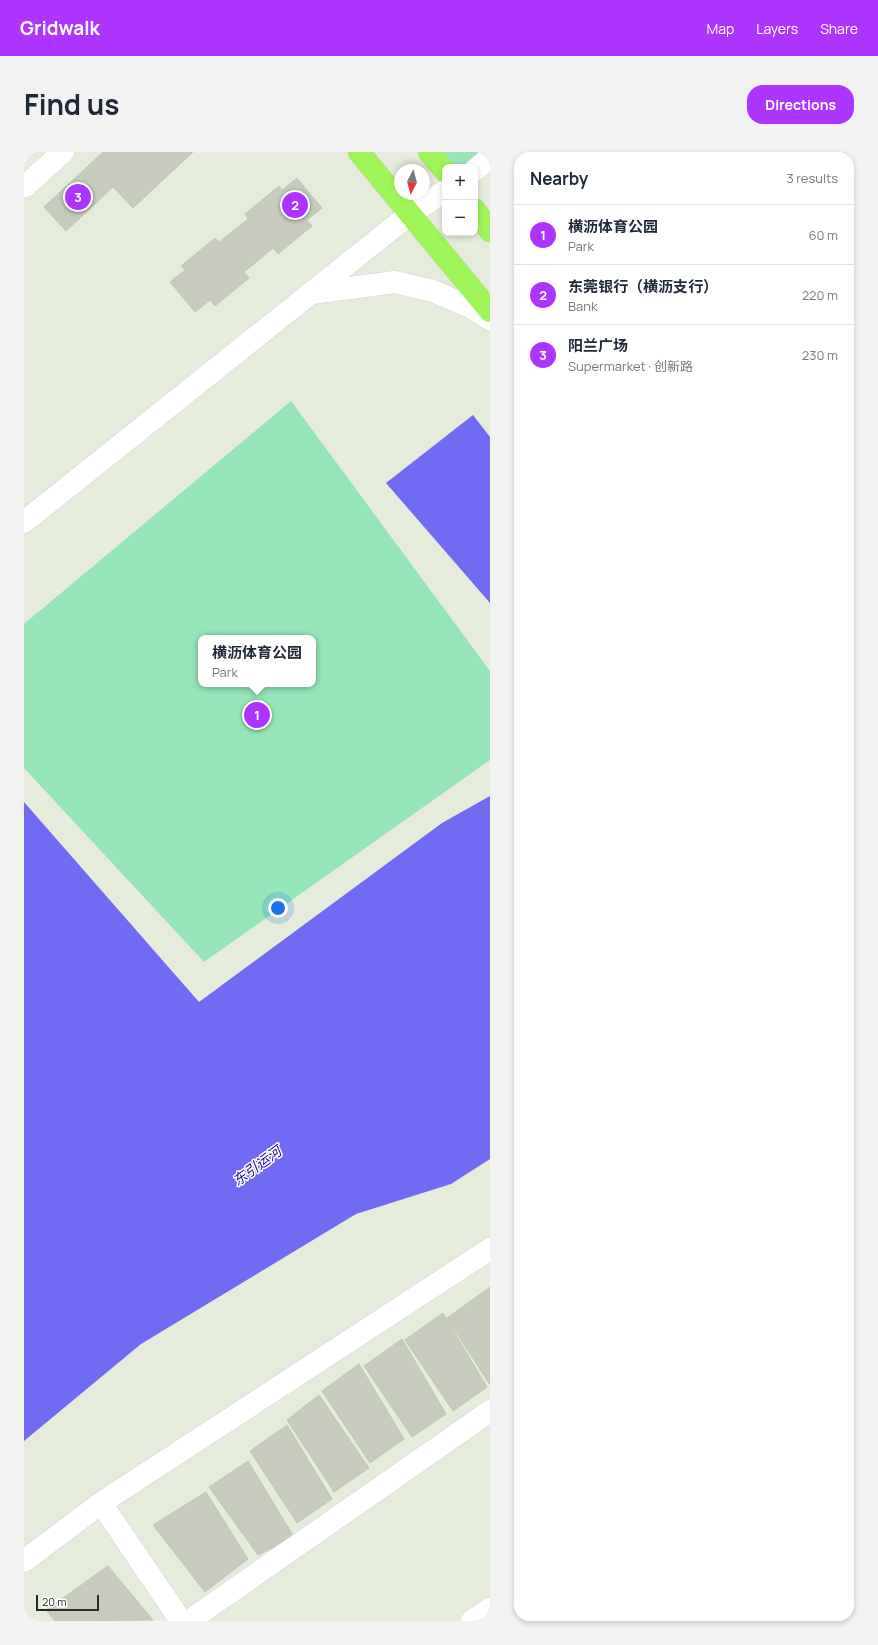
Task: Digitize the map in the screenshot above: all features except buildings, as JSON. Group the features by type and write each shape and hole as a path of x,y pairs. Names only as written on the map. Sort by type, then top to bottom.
{"main road":[{"path":"359,152 490,311"},
{"path":"429,152 442,167"},
{"path":"478,214 490,231"}],"street":[{"path":"24,188 63,152"},
{"path":"478,168 490,158"},
{"path":"24,522 410,214 442,193"},
{"path":"310,293 395,282 433,291 472,308 490,319"},
{"path":"24,1561 101,1503 490,1249"},
{"path":"189,1621 490,1411"},
{"path":"101,1503 181,1621"},
{"path":"472,1621 490,1609"}],"green space":[{"path":"429,152 490,152 478,164 442,164"},
{"path":"291,401 490,671 490,760 204,962 24,768 24,624"}],"water":[{"path":"473,415 490,437 490,603 386,483"},
{"name":"东引运河","path":"490,796 490,1159 451,1184 356,1214 141,1344 24,1441 24,802 199,1002 442,823"}],"place":[{"name":"阳兰广场","path":"78,197"},
{"name":"东莞银行（横沥支行）","path":"295,205"},
{"name":"横沥体育公园","path":"257,715"}]}
